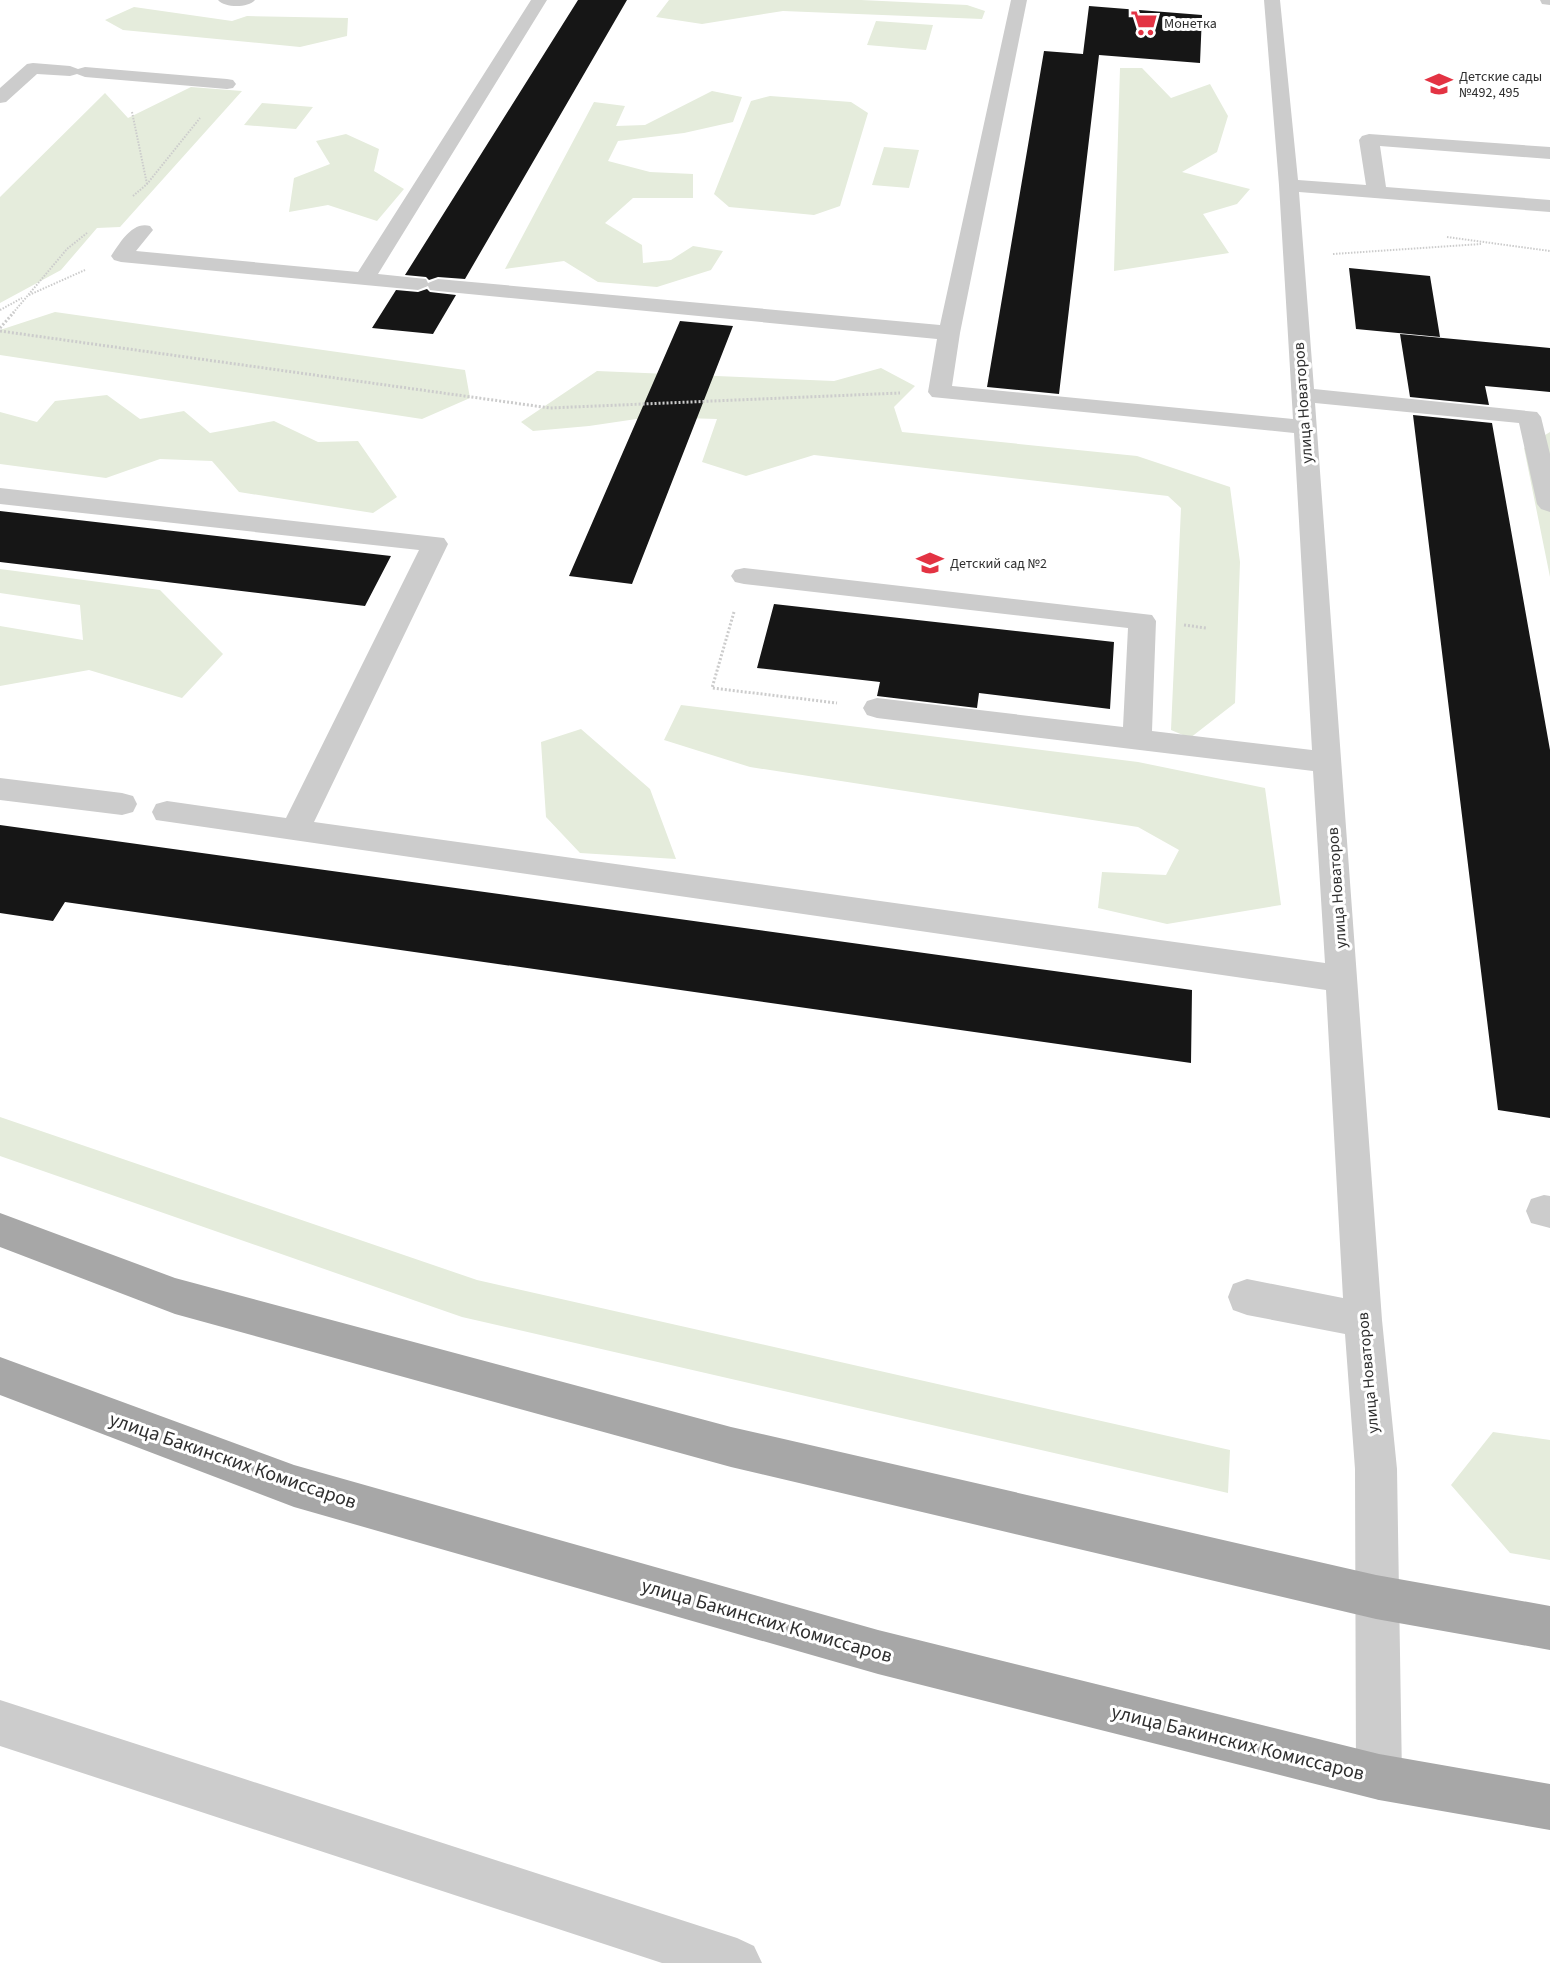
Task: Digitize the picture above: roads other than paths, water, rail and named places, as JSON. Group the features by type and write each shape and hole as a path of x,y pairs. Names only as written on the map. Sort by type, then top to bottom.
{"main road":[{"path":"0,1230 176,1296 731,1448 1376,1597 1550,1628"},
{"name":"улица Бакинских Комиссаров","path":"0,1376 294,1486 878,1652 1379,1777 1550,1807"}],"street":[{"path":"226,0 246,0"},
{"path":"364,279 540,0"},
{"path":"1019,0 949,333 940,392 1304,427"},
{"name":"улица Новаторов","path":"1272,0 1288,185 1363,1320 1376,1469 1379,1777"},
{"path":"0,98 33,68 227,84"},
{"path":"1377,192 1369,140 1550,153"},
{"path":"1288,185 1550,206"},
{"path":"143,230 121,256 949,333"},
{"path":"1302,395 1539,418 1550,504"},
{"path":"0,496 435,544 295,830"},
{"path":"744,576 1142,621 1137,739"},
{"path":"877,708 1327,762"},
{"path":"0,789 122,804"},
{"path":"167,812 1342,979"},
{"path":"1247,1297 1363,1320"},
{"path":"0,1723 737,1963"}],"place":[{"name":"Монетка","path":"1144,23"},
{"name":"Детские сады №492, 495","path":"1439,84"},
{"name":"Детский сад №2","path":"930,563"}]}
